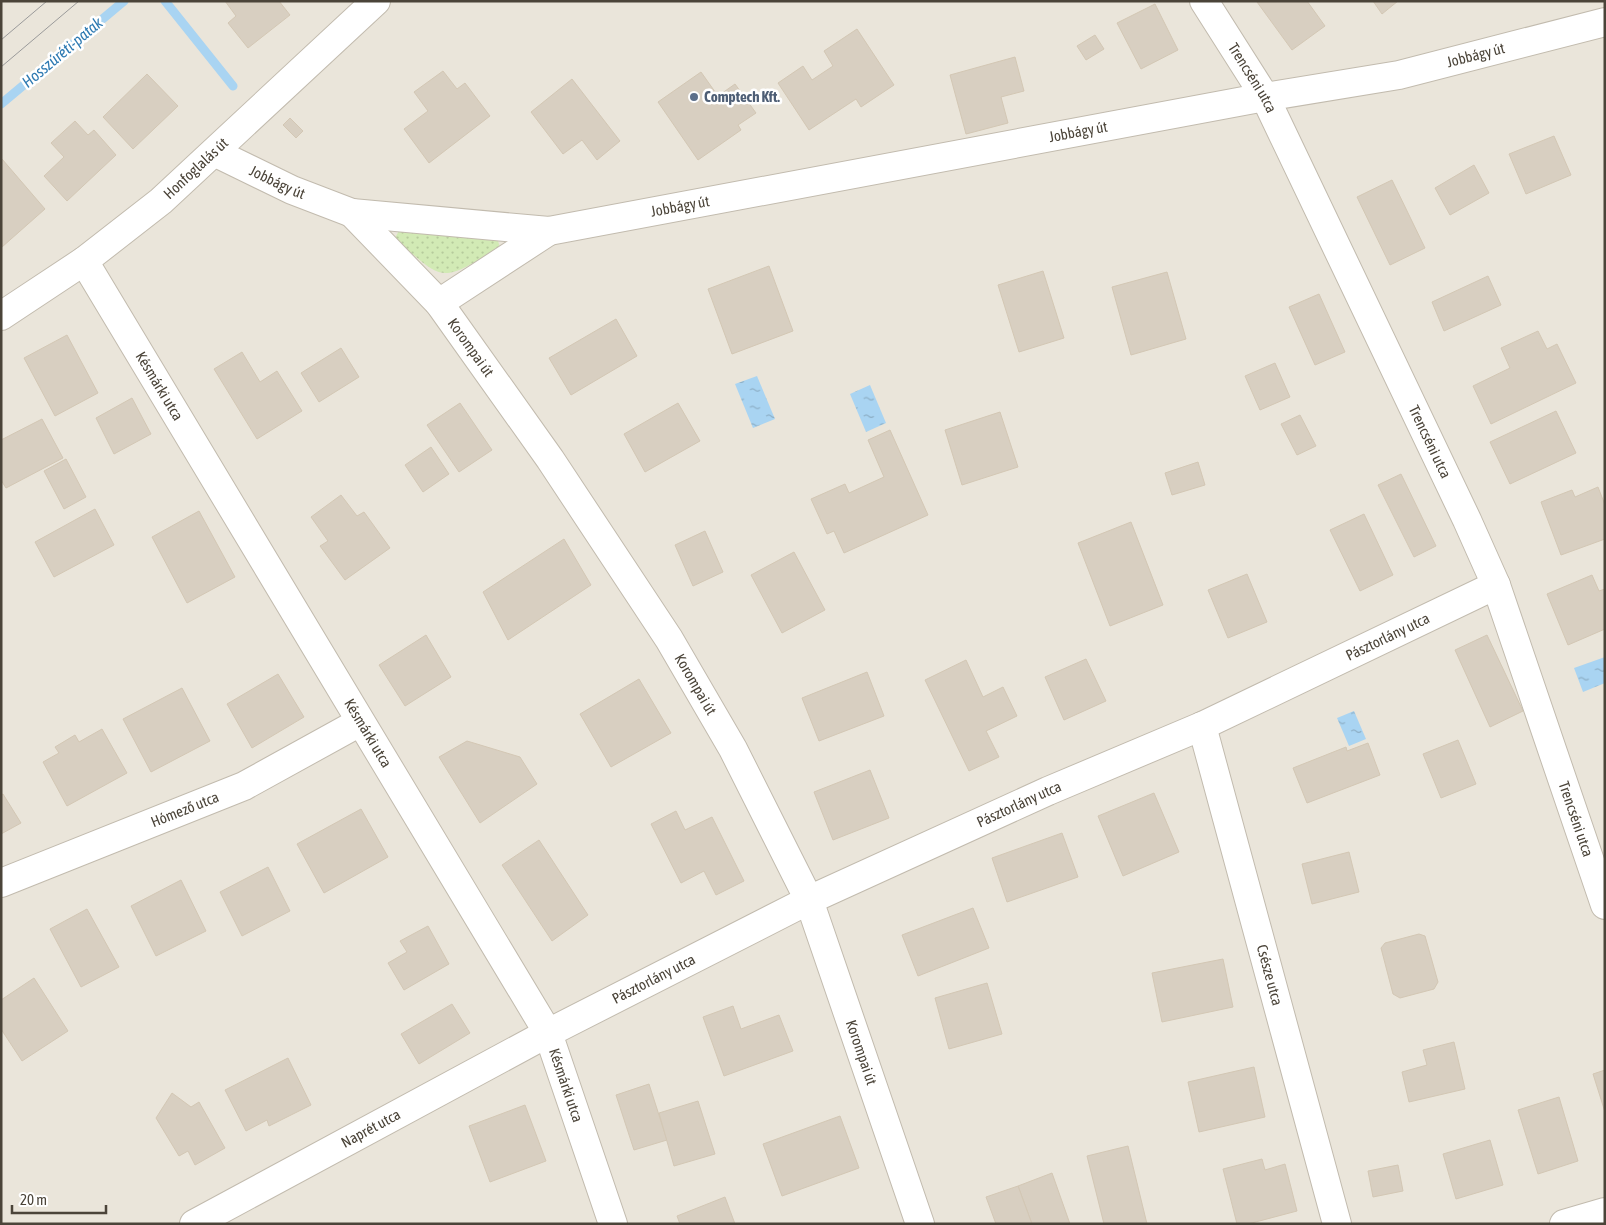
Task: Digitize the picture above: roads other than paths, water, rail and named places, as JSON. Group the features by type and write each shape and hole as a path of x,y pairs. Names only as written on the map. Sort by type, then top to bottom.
{"street":[{"name":"Honfoglalás út","path":"1,316 84,261 161,201 216,152 376,1"},
{"name":"Trencséni utca","path":"1204,1 1265,97 1463,511 1496,585 1605,905"},
{"name":"Jobbágy út","path":"216,152 292,190 352,213 549,231 1265,97 1398,75 1605,22"},
{"name":"Korompai út","path":"352,213 439,303 550,459 669,639 733,749 809,900 920,1224"},
{"name":"Jobbágy út","path":"439,303 549,231"},
{"name":"Késmárki utca","path":"84,261 548,1033 613,1224"},
{"name":"Pásztorlány utca","path":"548,1033 809,900 1048,791 1202,726 1496,585"},
{"name":"Hómező utca","path":"1,883 244,786 360,722"},
{"name":"Csésze utca","path":"1202,726 1337,1224"},
{"name":"Naprét utca","path":"194,1224 548,1033"},
{"path":"1564,1224 1605,1212"}],"water":[{"path":"757,376 775,419 753,428 735,384"},
{"path":"870,385 886,423 866,432 850,394"},
{"path":"1605,657 1605,683 1583,692 1574,668"},
{"path":"1354,711 1366,739 1349,746 1337,718"}],"waterway":[{"name":"Hosszúréti-patak","path":"1,104 124,1"},
{"path":"165,1 233,86"}],"tram line":[{"path":"1,40 47,1"},
{"path":"1,67 79,1"}],"place":[{"name":"Comptech Kft.","path":"694,97"}]}
